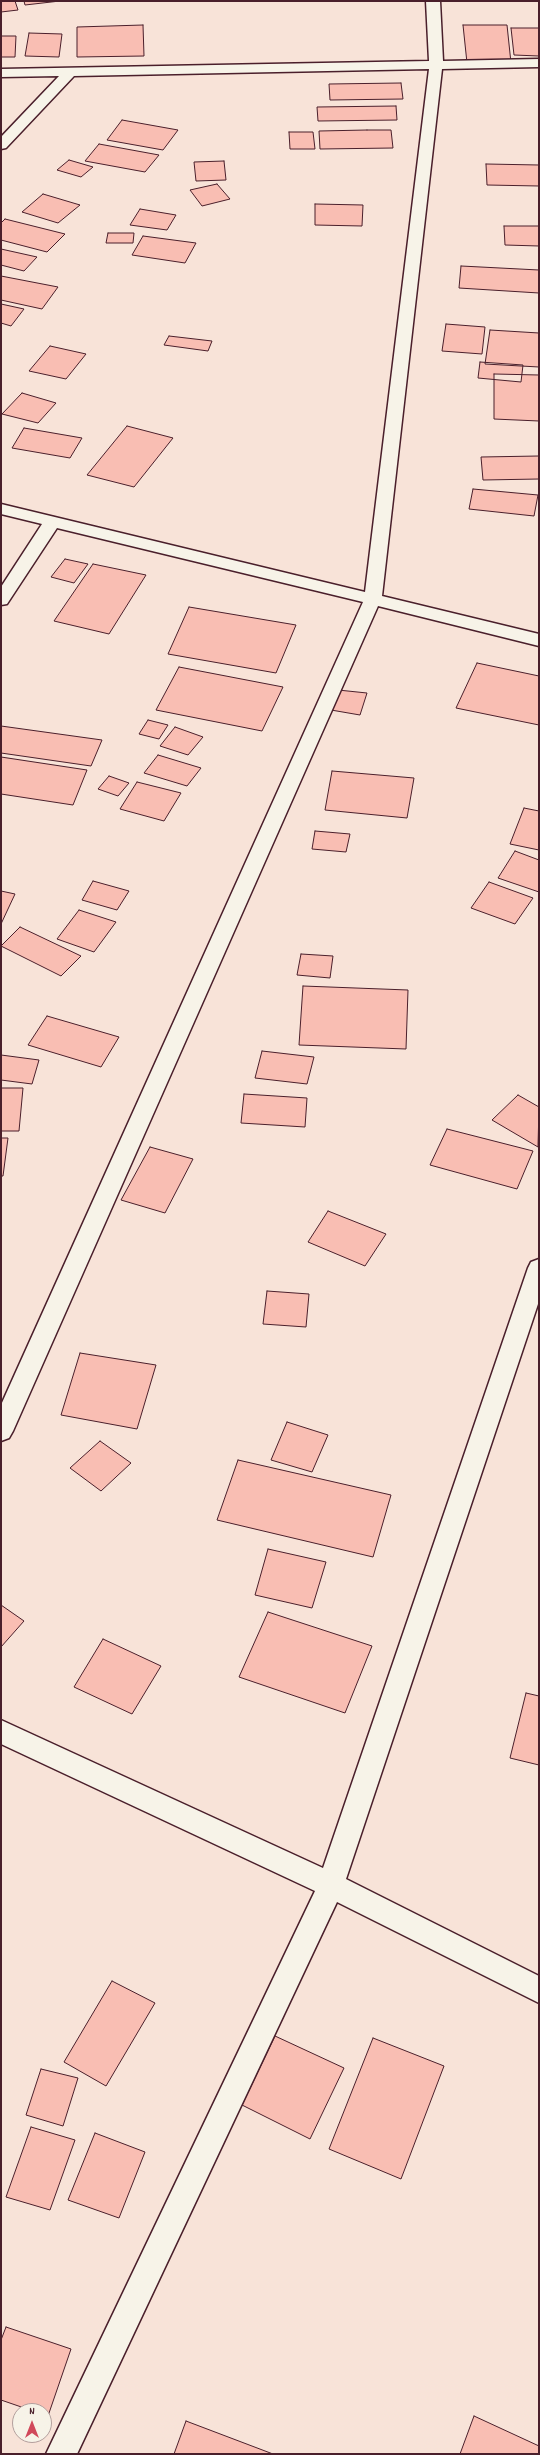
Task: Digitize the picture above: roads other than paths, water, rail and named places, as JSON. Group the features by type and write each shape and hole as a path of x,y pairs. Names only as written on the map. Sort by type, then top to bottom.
{"street":[{"path":"1,1431 373,599 436,65 433,1"},
{"path":"1,73 539,63"},
{"path":"1,145 72,71"},
{"path":"1,509 539,640"},
{"path":"1,600 53,522"},
{"path":"61,2454 331,1885 539,1268"},
{"path":"1,1732 331,1885 539,1990"}]}
